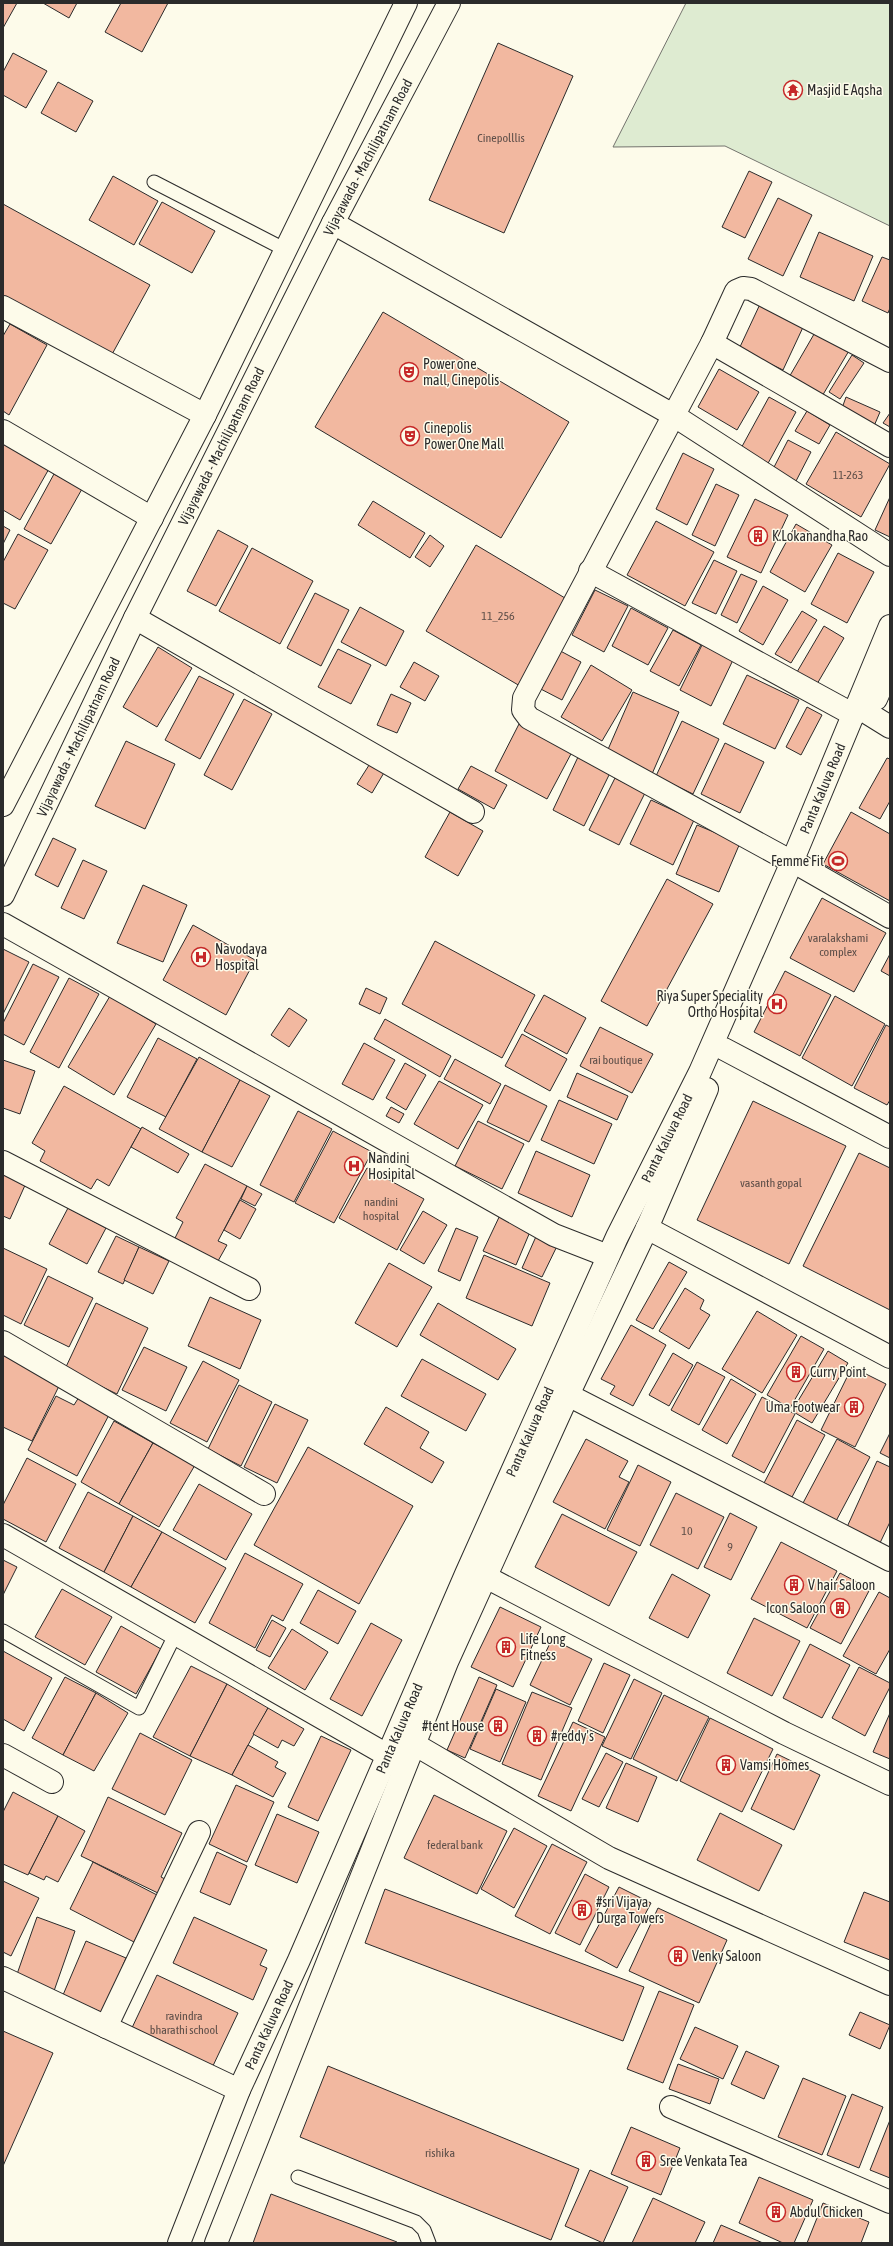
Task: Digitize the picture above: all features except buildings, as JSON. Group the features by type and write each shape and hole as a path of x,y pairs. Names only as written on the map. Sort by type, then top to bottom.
{"main road":[{"path":"3,805 205,415 406,3"},
{"name":"Vijayawada - Machilipatnam Road","path":"3,895 134,618 333,223 449,3"},
{"path":"333,223 673,415 890,555"},
{"path":"890,361 747,287 736,291 712,343 524,698 523,710 529,718 797,864 890,917"},
{"path":"3,307 205,415"},
{"path":"712,343 890,446"},
{"path":"3,430 152,518"},
{"path":"590,571 861,715 890,727"},
{"path":"134,618 473,812"},
{"name":"Panta Kaluva Road","path":"216,2243 447,1662 568,1395 647,1228 724,1049 797,864 861,715 890,626"},
{"name":"Panta Kaluva Road","path":"861,715 890,667"},
{"name":"Panta Kaluva Road","path":"179,2243 239,2090 299,1960 387,1756 608,1256 700,1072 797,864"},
{"path":"3,924 554,1236 608,1256"},
{"path":"724,1049 890,1138"},
{"path":"3,1162 249,1289"},
{"path":"647,1228 890,1357"},
{"path":"3,1342 264,1494"},
{"path":"544,1399 568,1395 890,1560"},
{"path":"3,1535 387,1756"},
{"path":"486,1577 784,1732 890,1784"},
{"path":"414,1744 609,1858 890,1984"},
{"path":"3,1755 52,1782"},
{"path":"106,2027 199,1832"},
{"path":"3,1978 239,2090"},
{"path":"671,2108 890,2202"}],"lane":[{"path":"154,182 286,250"},
{"path":"3,1631 139,1708 175,1635"},
{"path":"298,2177 416,2222 424,2230 429,2243"}],"green space":[{"path":"686,3 890,3 890,226 725,146 613,147"}],"place":[{"name":"Masjid E Aqsha","path":"793,90"},
{"name":"Power one mall, Cinepolis","path":"409,372"},
{"name":"Cinepolis Power One Mall","path":"410,436"},
{"name":"K.Lokanandha Rao","path":"758,536"},
{"name":"Femme Fit","path":"838,861"},
{"name":"Navodaya Hospital","path":"201,957"},
{"name":"Riya Super Speciality Ortho Hospital","path":"777,1004"},
{"name":"Nandini Hosipital","path":"354,1166"},
{"name":"Curry Point","path":"796,1372"},
{"name":"Uma Footwear","path":"854,1407"},
{"name":"V hair Saloon","path":"794,1585"},
{"name":"Icon Saloon","path":"840,1608"},
{"name":"Life Long Fitness","path":"506,1647"},
{"name":"#tent House","path":"498,1726"},
{"name":"#reddy's","path":"537,1736"},
{"name":"Vamsi Homes","path":"726,1765"},
{"name":"#sri Vijaya Durga Towers","path":"582,1910"},
{"name":"Venky Saloon","path":"678,1956"},
{"name":"Sree Venkata Tea","path":"646,2161"},
{"name":"Abdul Chicken","path":"776,2212"}]}
